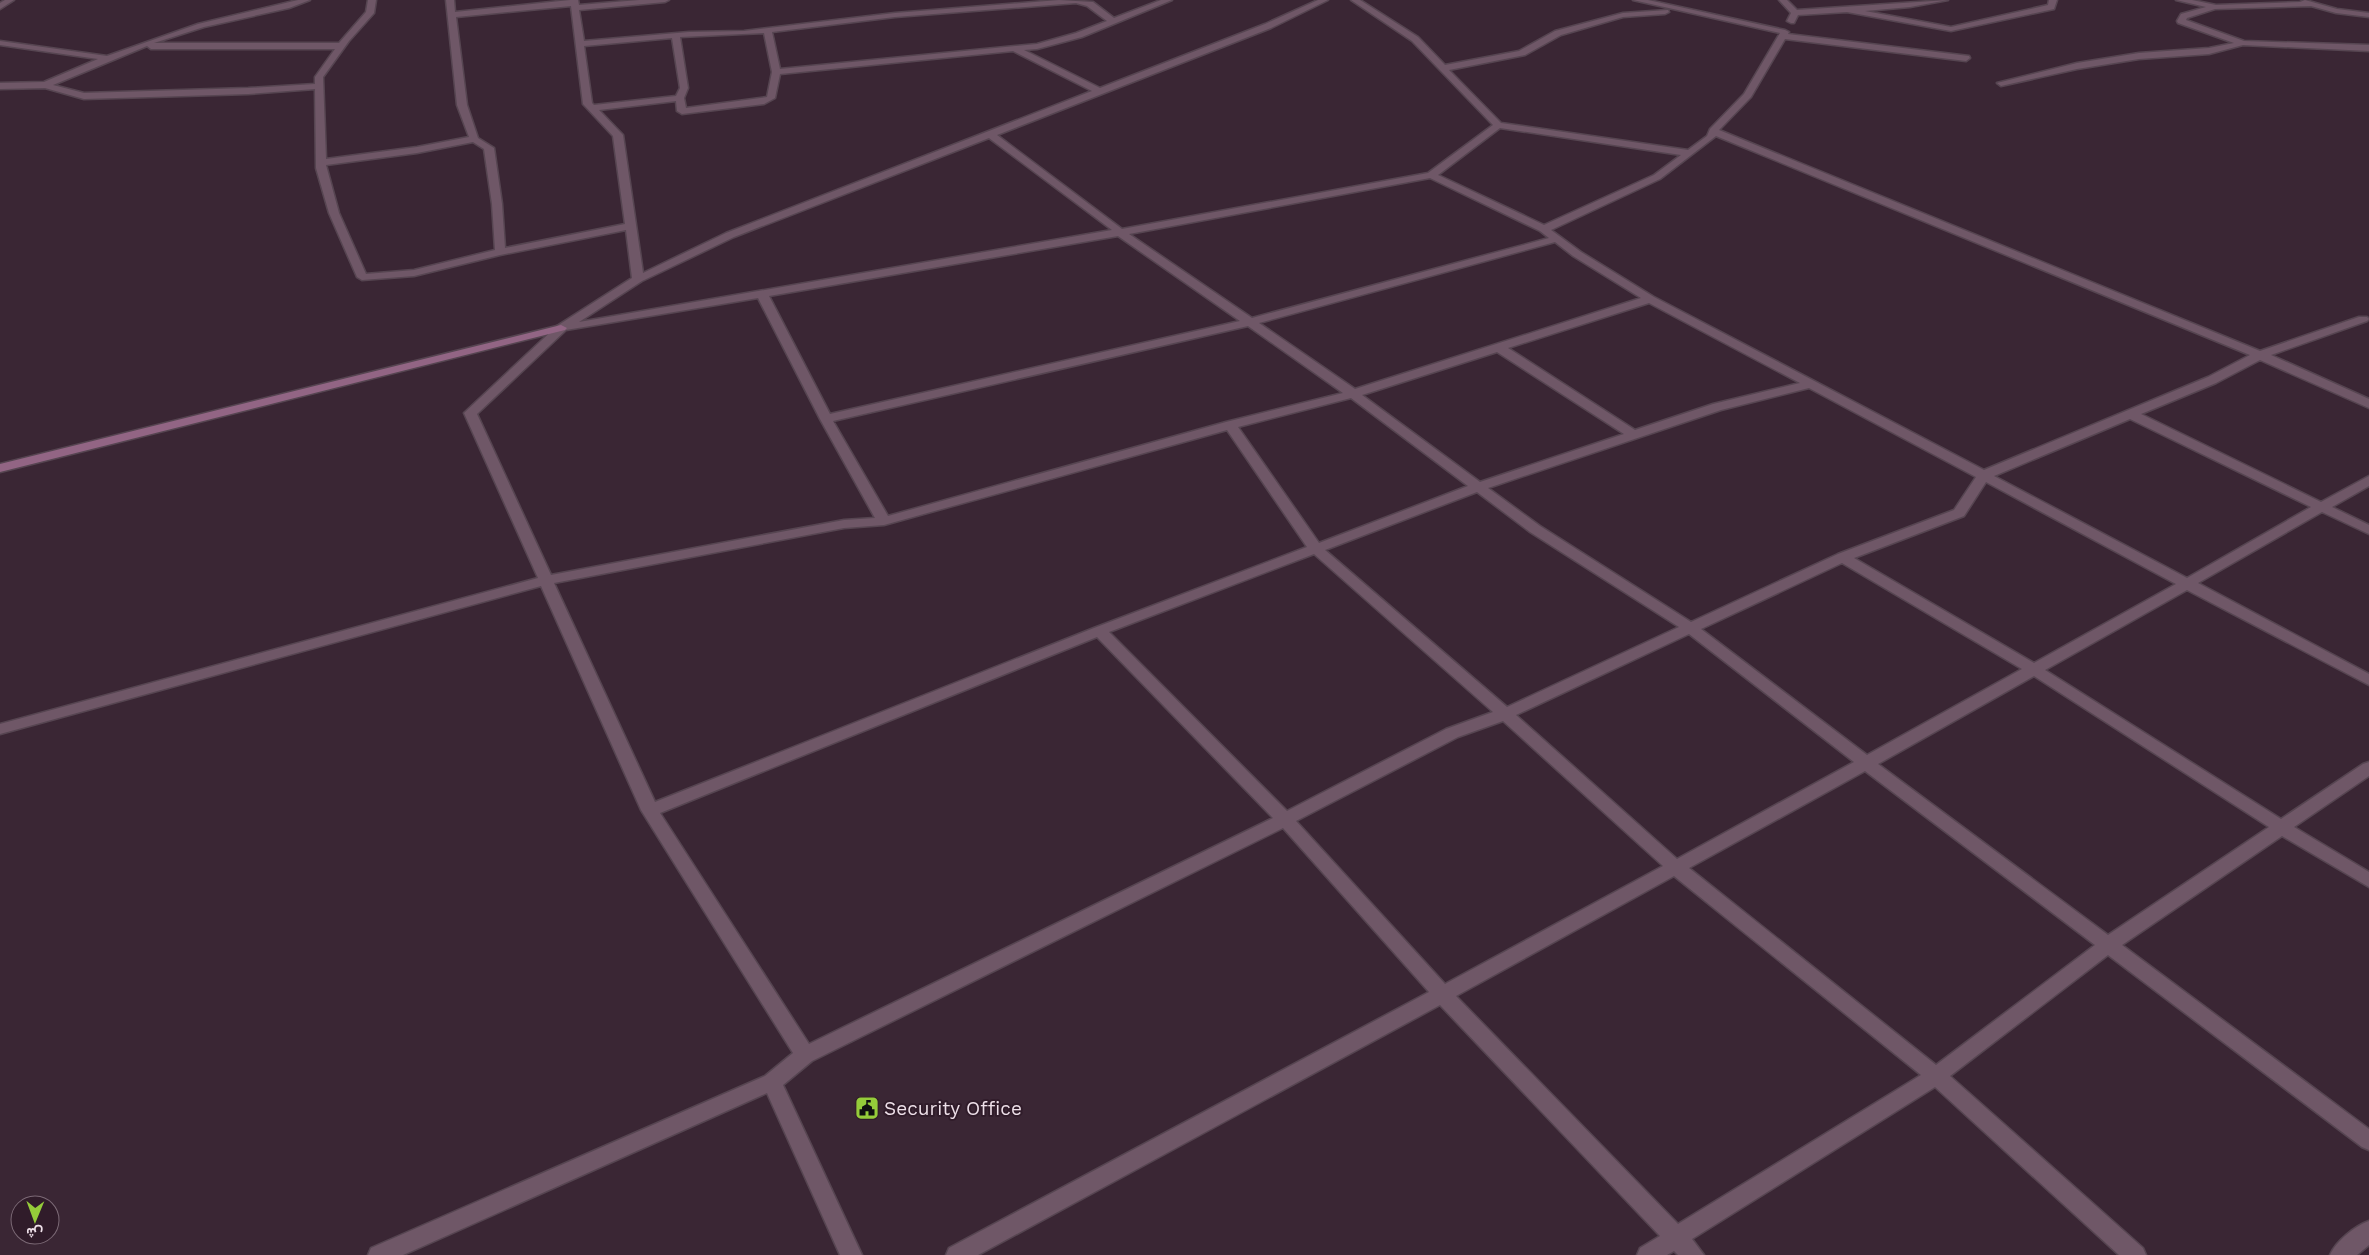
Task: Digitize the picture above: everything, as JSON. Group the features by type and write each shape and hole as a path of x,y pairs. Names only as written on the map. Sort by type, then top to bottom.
{"street":[{"path":"0,7 10,0"},
{"path":"45,85 135,46 224,19 292,6 306,0"},
{"path":"372,0 370,13 341,46 319,77 321,163 334,213 362,277 401,276 500,252 632,226"},
{"path":"450,0 462,105 474,139 489,148 497,204 500,252"},
{"path":"452,16 574,3 665,0"},
{"path":"776,72 1036,46 1079,35 1168,0"},
{"path":"805,1055 650,810 470,413 561,328 638,279 730,235 1268,26 1324,0"},
{"path":"1355,0 1415,39 1498,125 1690,153"},
{"path":"1637,0 1757,24 1784,34 1966,58"},
{"path":"1783,0 1795,13"},
{"path":"1795,13 1849,10 1944,0"},
{"path":"1849,10 1951,29 2051,6 2053,0"},
{"path":"2180,0 2216,7 2312,4"},
{"path":"2298,0 2336,11 2369,15"},
{"path":"579,44 767,30 896,15 1076,1 1090,4 1113,21"},
{"path":"574,3 588,104 618,135 638,279"},
{"path":"2216,7 2184,16 2181,21 2243,43"},
{"path":"1444,68 1522,53 1558,33 1622,15 1685,11"},
{"path":"1544,229 1657,177 1711,137 1713,131 1748,95 1795,13"},
{"path":"676,36 684,88 680,98 682,111 764,102 770,98 776,72 767,30"},
{"path":"0,43 107,58"},
{"path":"2001,84 2077,66 2139,56 2208,51 2243,43 2369,48"},
{"path":"135,46 341,46"},
{"path":"1014,48 1099,91"},
{"path":"0,86 45,85 84,96 248,91 319,86"},
{"path":"591,108 680,98"},
{"path":"0,468 561,328 1121,232 1431,175 1498,125"},
{"path":"1713,131 2260,354 2369,404"},
{"path":"990,134 1121,232 1353,394 1535,529 1692,629 1867,764 2369,1141"},
{"path":"321,163 417,150 474,139"},
{"path":"1431,175 1544,229 1576,254 1650,298 2369,680"},
{"path":"826,419 1251,322 1556,239"},
{"path":"762,294 826,419 884,522"},
{"path":"0,729 546,580 844,524 884,522 1230,425 1353,394 1650,298"},
{"path":"379,1255 772,1082 805,1055 1452,733 1505,714 1692,629 1843,557 1959,513 1984,475 2212,380 2260,354 2363,319"},
{"path":"1498,347 1634,434"},
{"path":"650,810 1099,631 1478,487 1717,407 1812,384"},
{"path":"2130,414 2369,530"},
{"path":"1230,425 1316,550 1505,714 1676,868 1936,1076 2135,1255"},
{"path":"957,1255 1443,996 1867,764 2369,480"},
{"path":"1843,557 2035,670 2281,827 2369,880"},
{"path":"1099,631 1284,818 1443,996 1692,1255"},
{"path":"1648,1255 1936,1076 2108,945 2369,768"},
{"path":"772,1082 850,1255"},
{"path":"2341,1255 2369,1231"}],"place":[{"name":"Security Office","path":"867,1108"}]}
